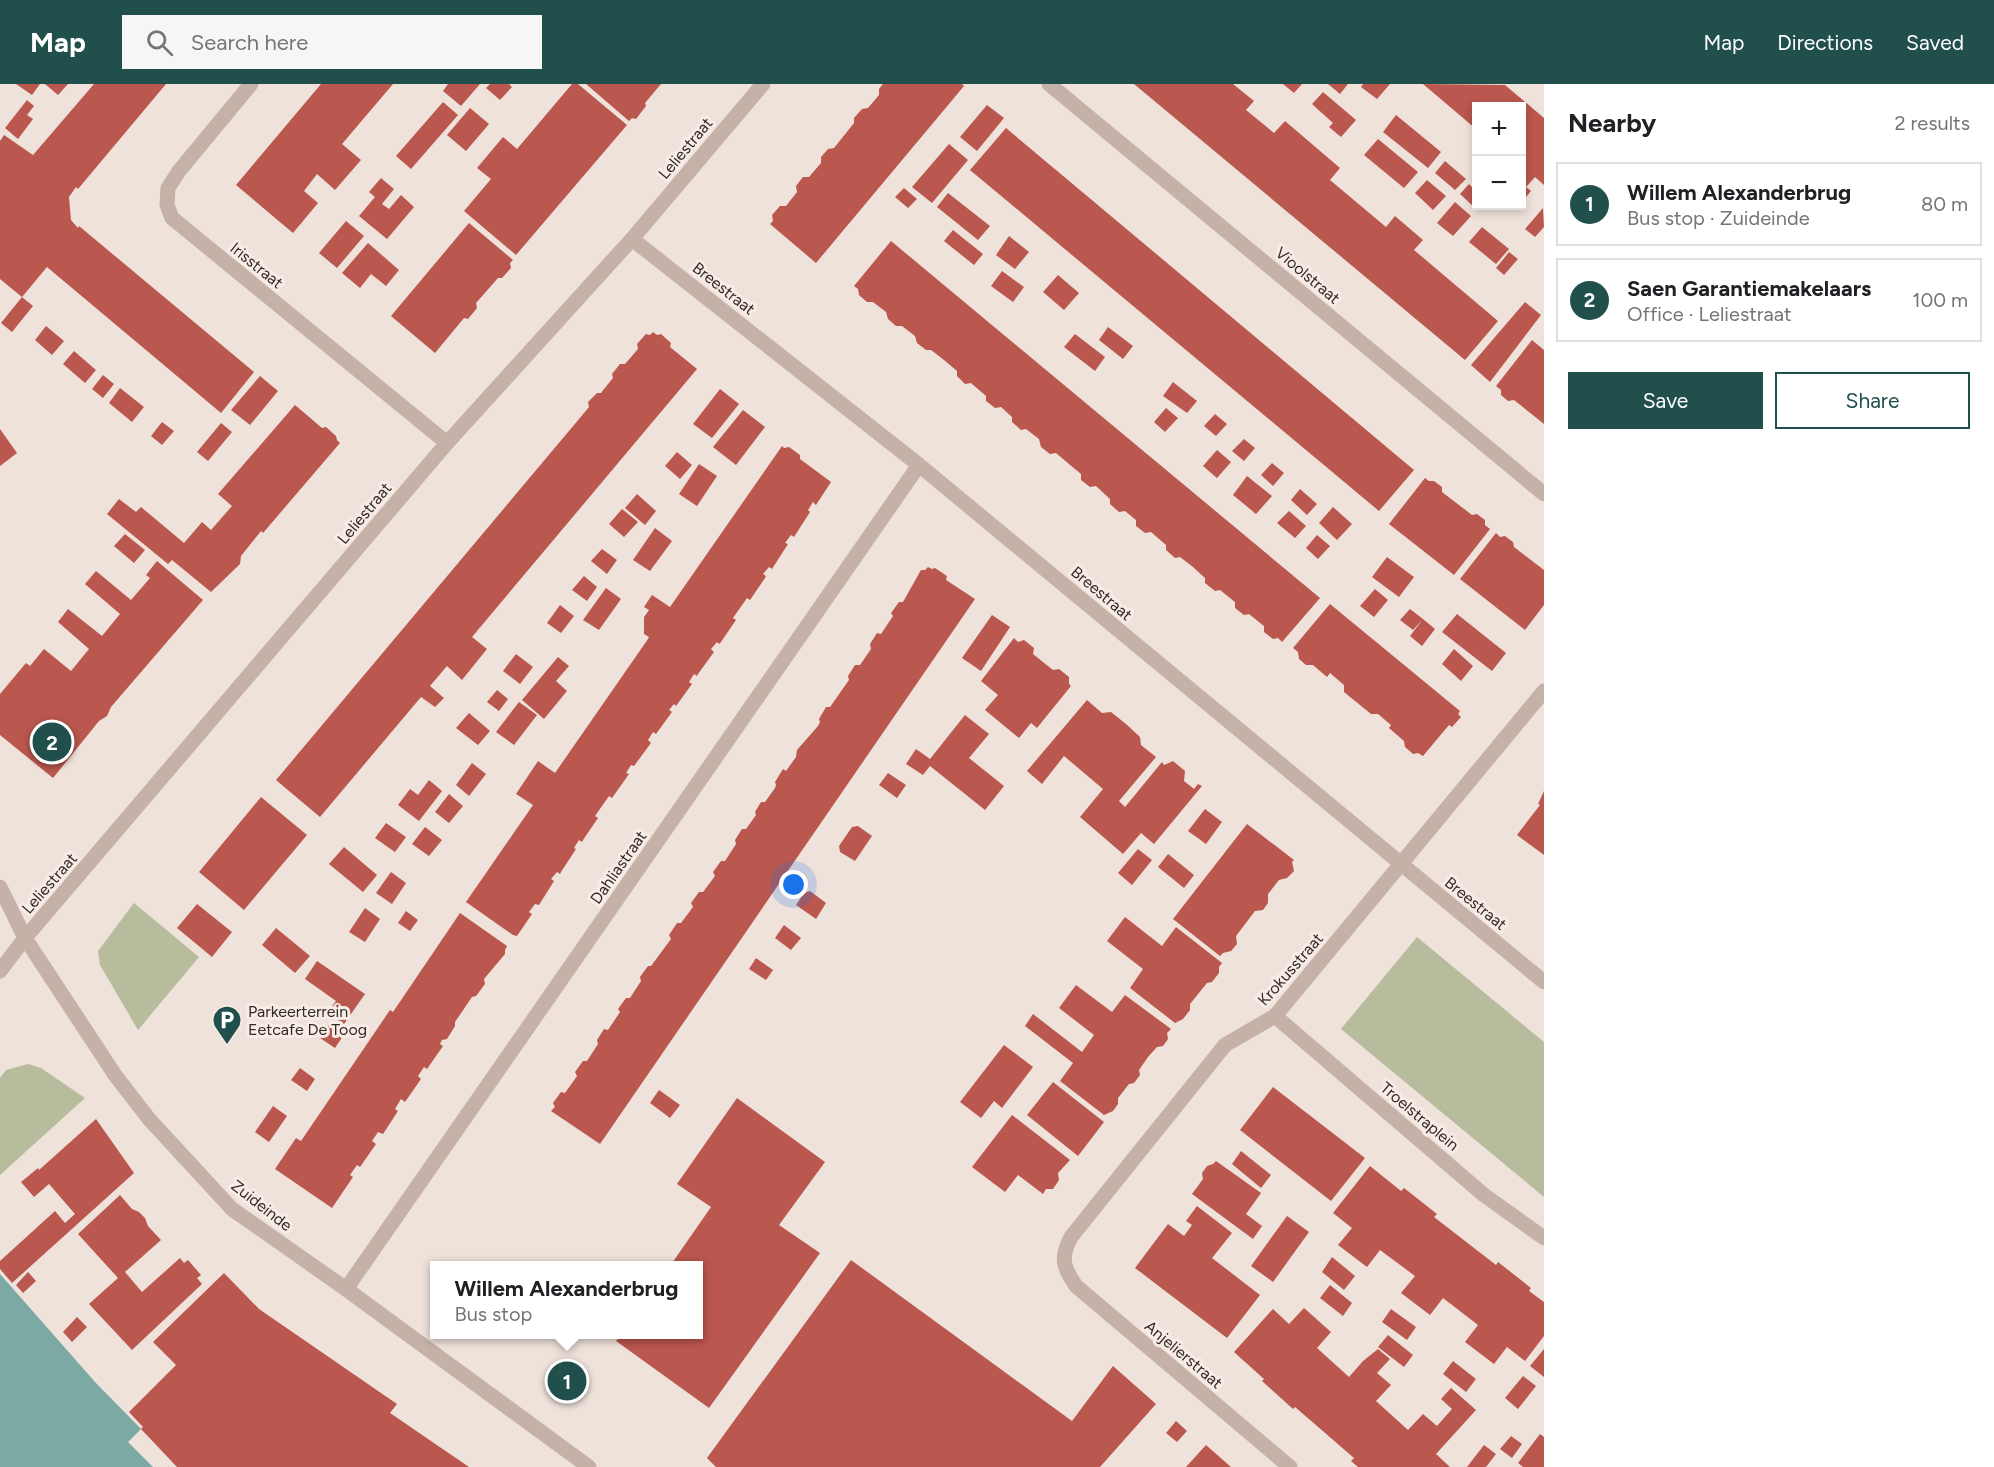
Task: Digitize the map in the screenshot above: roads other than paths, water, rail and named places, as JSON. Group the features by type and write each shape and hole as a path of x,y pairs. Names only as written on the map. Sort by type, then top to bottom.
{"street":[{"name":"Irisstraat","path":"251,84 178,171 168,188 167,205 172,218 447,443"},
{"name":"Leliestraat","path":"0,971 25,938 447,443 632,239 763,84"},
{"name":"Vioolstraat","path":"1049,84 1544,494"},
{"name":"Breestraat","path":"632,239 919,465 1544,982"},
{"name":"Dahliastraat","path":"346,1289 919,465"},
{"name":"Krokusstraat","path":"1064,1262 1064,1250 1071,1237 1225,1045 1275,1016 1544,691"},
{"name":"Zuideinde","path":"0,887 25,938 115,1075 149,1119 232,1209 346,1289 589,1467"},
{"name":"Troelstraplein","path":"1275,1016 1484,1195 1544,1238"},
{"name":"Anjelierstraat","path":"1064,1262 1076,1286 1290,1467"}],"water":[{"path":"0,1274 95,1382 141,1429 128,1442 153,1467 0,1467"}],"place":[{"name":"Saen Garantiemakelaars","path":"52,742"},
{"name":"Parkeerterrein Eetcafe De Toog","path":"227,1046"},
{"name":"Willem Alexanderbrug","path":"567,1381"}]}
